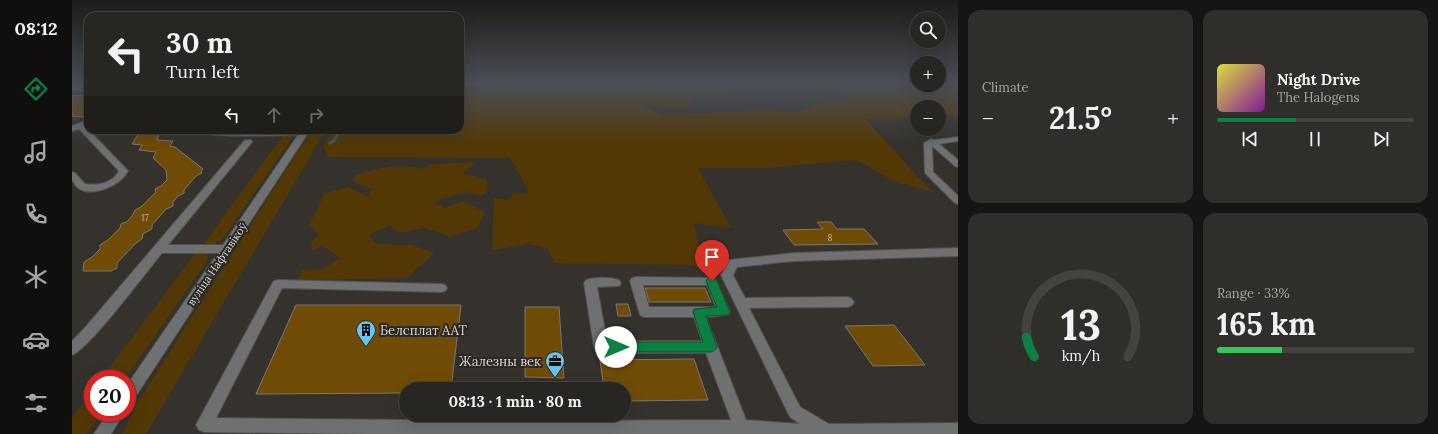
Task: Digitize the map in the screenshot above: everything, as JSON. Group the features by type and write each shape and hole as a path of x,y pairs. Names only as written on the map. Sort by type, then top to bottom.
{"street":[{"path":"72,175 82,186 95,187 115,180 120,177 124,171 76,127"},
{"name":"вуліца Нафтавікоў","path":"136,384 303,134"},
{"path":"931,141 958,139"},
{"path":"931,141 958,164"},
{"path":"931,141 928,143 929,173 958,201"},
{"path":"72,349 88,334 248,142"},
{"path":"158,250 226,249"},
{"path":"806,433 727,275 733,263 794,257 958,252"},
{"path":"636,281 712,281 724,312 698,312 644,312 636,281"},
{"path":"615,283 590,282 601,347 711,347"},
{"path":"441,288 278,284 204,425 514,428 630,431 704,431 741,428 766,428 786,433 958,431"},
{"path":"741,304 848,302"},
{"path":"698,312 741,428"},
{"path":"796,412 827,432"},
{"path":"102,434 110,422"}],"shaded area":[{"path":"464,104 690,104 678,109 654,105 643,107 663,115 767,110 800,112 815,104 910,104 910,117 865,119 932,192 893,181 857,160 765,168 698,168 731,228 694,223 702,258 699,267 684,265 555,263 547,248 528,244 492,250 494,198 510,200 513,194 527,193 527,187 510,158 329,157 323,146 330,134 464,134"},
{"path":"946,104 958,104 958,117 946,116"},
{"path":"309,134 324,134 146,434 122,434 128,422 136,422 136,405"},
{"path":"283,135 289,135 292,138 222,240 211,245 203,245"},
{"path":"471,162 474,165 462,173 486,180 488,190 482,196 464,194 446,198 434,203 445,208 462,201 485,212 477,229 449,236 425,228 399,233 390,225 368,236 377,244 412,245 434,253 407,278 298,280 302,270 322,268 340,258 323,246 312,250 311,244 319,234 309,225 325,193 349,187 368,197 372,189 352,181 356,175 397,166 422,169 429,165"},
{"path":"195,254 203,254 208,256 207,261 131,370 108,370"},
{"path":"84,402 84,422 95,422 87,434 72,434 72,418"}],"building":[{"path":"72,104 84,104 84,117 72,116"},
{"path":"138,134 159,134 157,140 173,141 170,146 175,147 203,169 201,171 202,173 196,176 184,190 184,193 178,196 173,202 173,206 166,209 152,225 152,229 143,234 142,239 136,243 117,263 117,268 111,271 83,271 84,262 92,257 100,249 100,245 108,240 120,228 121,224 128,221 135,210 141,207 156,192 155,189 167,180 166,170 153,158 156,152 139,150 142,145 132,144"},
{"path":"817,222 831,222 837,229 864,229 878,244 794,245 783,230 823,229"},
{"path":"645,288 705,288 711,302 649,302"},
{"path":"616,304 628,304 631,316 618,316"},
{"name":"Белсплат ААТ","path":"296,305 461,305 452,382 399,382 399,393 256,394"},
{"path":"525,307 559,307 564,378 525,377"},
{"path":"894,325 925,365 873,366 845,326"},
{"path":"694,359 708,400 631,401 631,382 603,382 600,360"}],"waterway":[{"path":"330,143 334,141 338,134"}],"place":[{"name":"Белсплат ААТ","path":"366,347"},
{"name":"Жалезны век","path":"555,378"}],"route":[{"path":"616,347 711,347 698,312 724,312 712,281"}]}
